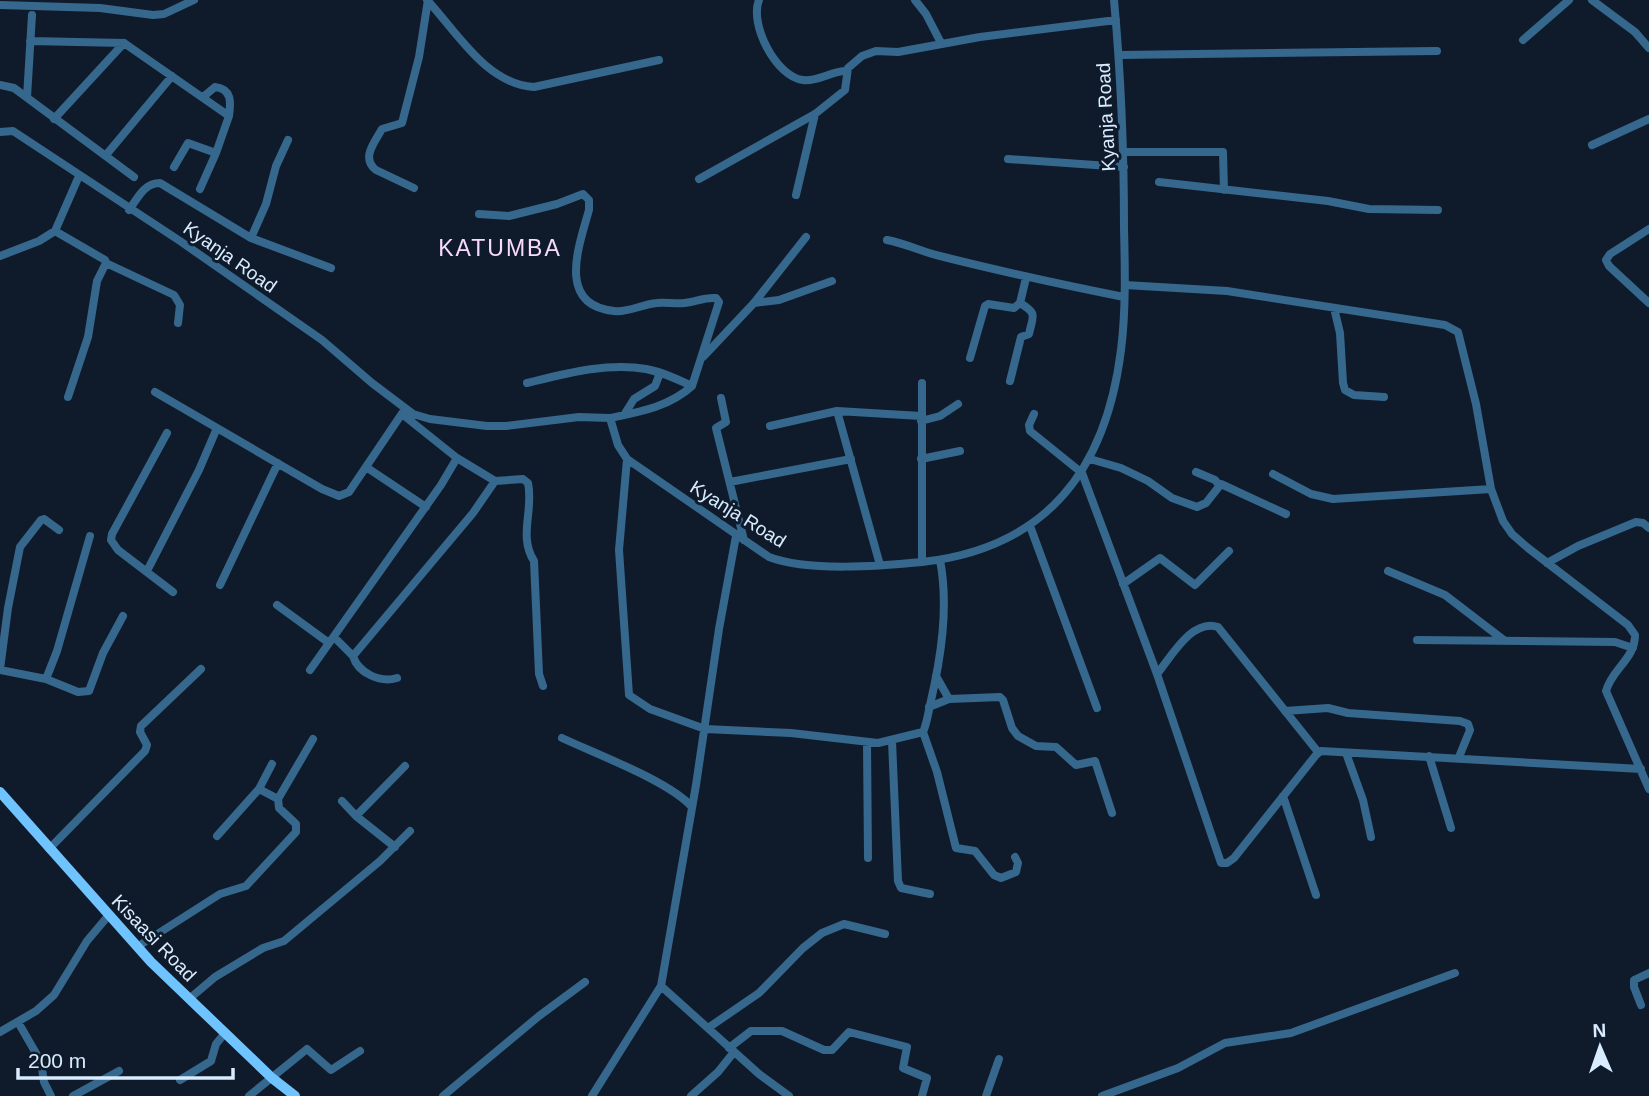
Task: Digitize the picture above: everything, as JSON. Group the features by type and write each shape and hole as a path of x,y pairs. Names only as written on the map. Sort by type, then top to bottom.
{"main road":[{"name":"Kisaasi Road","path":"0,792 137,947 272,1078 295,1096"}],"street":[{"path":"0,5 100,8 153,15 164,14 194,0"},
{"path":"427,0 483,64 496,74 523,87 534,87 659,60"},
{"path":"414,188 376,170 368,160 371,148 382,130 402,122 419,57 427,0"},
{"path":"759,0 756,14 760,34 791,77 808,81 833,72 846,71"},
{"path":"915,0 926,14 941,43"},
{"name":"Kyanja Road","path":"626,459 769,557 790,563 880,565 940,560 980,549 1030,526 1064,496 1082,473 1103,430 1119,369 1125,285 1124,152 1114,0"},
{"path":"1523,40 1569,0"},
{"path":"1592,0 1647,42"},
{"path":"27,97 32,15"},
{"path":"699,178 815,114 845,90 846,71 869,53 898,52 941,43 1116,20"},
{"path":"30,41 124,43 229,116"},
{"path":"54,119 124,43"},
{"path":"1119,55 1437,51"},
{"path":"106,155 172,76"},
{"path":"0,85 10,86 27,97 134,177"},
{"path":"200,189 216,153 231,103 225,90 215,87 203,97"},
{"path":"796,195 815,114"},
{"path":"1592,145 1649,119"},
{"name":"Kyanja Road","path":"0,132 13,131 322,340 404,412 430,419 487,426 579,417 610,418 665,404 692,386"},
{"path":"251,238 288,140"},
{"path":"174,167 188,143 216,153"},
{"path":"1124,152 1223,152 1224,190"},
{"path":"1008,159 1124,167"},
{"path":"0,256 39,241 55,231 79,176"},
{"path":"130,210 144,189 154,183 160,183 251,238 331,268"},
{"path":"1158,183 1328,201 1369,209 1438,210"},
{"path":"479,214 509,216 557,204 583,194 587,197 589,210 574,278 589,302 612,311 656,303 684,303 702,298 716,298 719,302 692,386 660,373 627,367 566,374 527,383"},
{"path":"1649,229 1606,260 1609,266 1649,303"},
{"path":"55,231 107,263 174,295 180,305 178,323"},
{"path":"703,357 754,303 806,237"},
{"path":"887,240 1026,278 1124,298"},
{"path":"68,397 88,337 97,281 107,263"},
{"path":"970,358 985,306 988,304 1014,308 1020,303 1026,278"},
{"path":"754,303 779,300 832,281"},
{"path":"1125,285 1227,291 1445,325 1458,332 1476,404 1491,489 1503,521 1512,534 1632,629 1635,639 1633,648 1629,657 1608,682 1606,691 1649,789"},
{"path":"1010,380 1021,337 1029,334 1034,313 1020,303"},
{"path":"1334,308 1340,333 1345,390 1354,395 1384,397"},
{"path":"624,415 638,395 655,386 660,373"},
{"path":"922,383 922,562"},
{"path":"155,391 322,489 339,496 348,492 404,412 457,458 495,481 523,479 530,487 527,544 534,561 539,674 543,686"},
{"path":"592,1096 661,986 740,538 730,482 716,428 726,422 721,398"},
{"path":"770,426 837,411 921,418 940,416 958,404"},
{"path":"837,411 880,565"},
{"path":"1034,414 1030,431 1082,473 1157,674 1221,863 1227,863 1234,858 1318,752 1459,757 1641,769"},
{"path":"610,418 618,445 626,459 619,550 629,695 650,709 705,729 791,733 867,742 892,741 923,732"},
{"path":"146,571 199,470 217,428"},
{"path":"167,433 111,540 118,550 173,593"},
{"path":"921,459 960,451"},
{"path":"310,670 426,507 457,458"},
{"path":"730,482 850,459"},
{"path":"1090,459 1121,468 1148,481 1172,498 1197,507 1206,503 1219,485"},
{"path":"220,585 278,463"},
{"path":"366,467 426,507"},
{"path":"1196,472 1286,514"},
{"path":"1273,474 1311,494 1333,499 1491,489"},
{"path":"353,656 473,513 495,481"},
{"path":"58,530 44,519 41,520 20,547 0,669 46,679 78,692 89,691 103,653 122,616"},
{"path":"1547,563 1578,546 1636,522 1649,528"},
{"path":"1030,526 1097,708"},
{"path":"46,679 57,651 90,536"},
{"path":"1123,584 1160,558 1195,585 1230,551"},
{"path":"940,560 945,594 936,676 923,732 937,772 956,848 975,851 994,875 1001,878 1016,872 1018,863 1015,857"},
{"path":"1388,571 1445,595 1505,641"},
{"path":"277,605 353,656 359,667 367,673 386,680 397,678"},
{"path":"1157,674 1193,631 1212,625 1223,631 1318,752"},
{"path":"1417,640 1615,642 1633,648"},
{"path":"49,849 145,751 147,746 140,732 141,726 201,668"},
{"path":"936,676 949,699"},
{"path":"929,707 949,699 1000,697 1012,728 1029,743 1056,747 1076,765 1095,761 1112,813"},
{"path":"1285,711 1328,708 1348,713 1460,721 1468,724 1469,730 1459,757"},
{"path":"562,738 652,780 684,798 692,807"},
{"path":"137,947 220,894 246,886 297,829 296,824 279,808 278,799 313,739"},
{"path":"892,741 898,881 901,888 930,894"},
{"path":"867,742 869,858"},
{"path":"1346,753 1363,800 1371,837"},
{"path":"1429,756 1451,828"},
{"path":"217,836 259,789 272,764"},
{"path":"356,816 405,766"},
{"path":"259,789 278,799"},
{"path":"1283,796 1316,895"},
{"path":"342,801 356,816 395,847"},
{"path":"189,999 215,977 263,948 284,941 395,847 410,831"},
{"path":"0,1032 54,995 87,941 108,916"},
{"path":"708,1028 759,993 803,948 822,933 844,924 886,934"},
{"path":"1101,1096 1178,1068 1225,1043 1292,1033 1455,973"},
{"path":"1641,1004 1634,980 1649,973"},
{"path":"443,1096 539,1016 585,982"},
{"path":"661,986 731,1050 789,1096"},
{"path":"18,1022 41,1062 44,1082 51,1096"},
{"path":"691,1096 718,1072 731,1050 751,1031 782,1031 824,1050 832,1050 849,1031 907,1048 903,1068 927,1078 922,1096"},
{"path":"180,1080 211,1061 216,1044 225,1033"},
{"path":"249,1096 307,1049 331,1070 360,1051"},
{"path":"986,1096 999,1059"},
{"path":"73,1096 119,1071"}],"district":[{"name":"KATUMBA","path":"500,248"}]}
